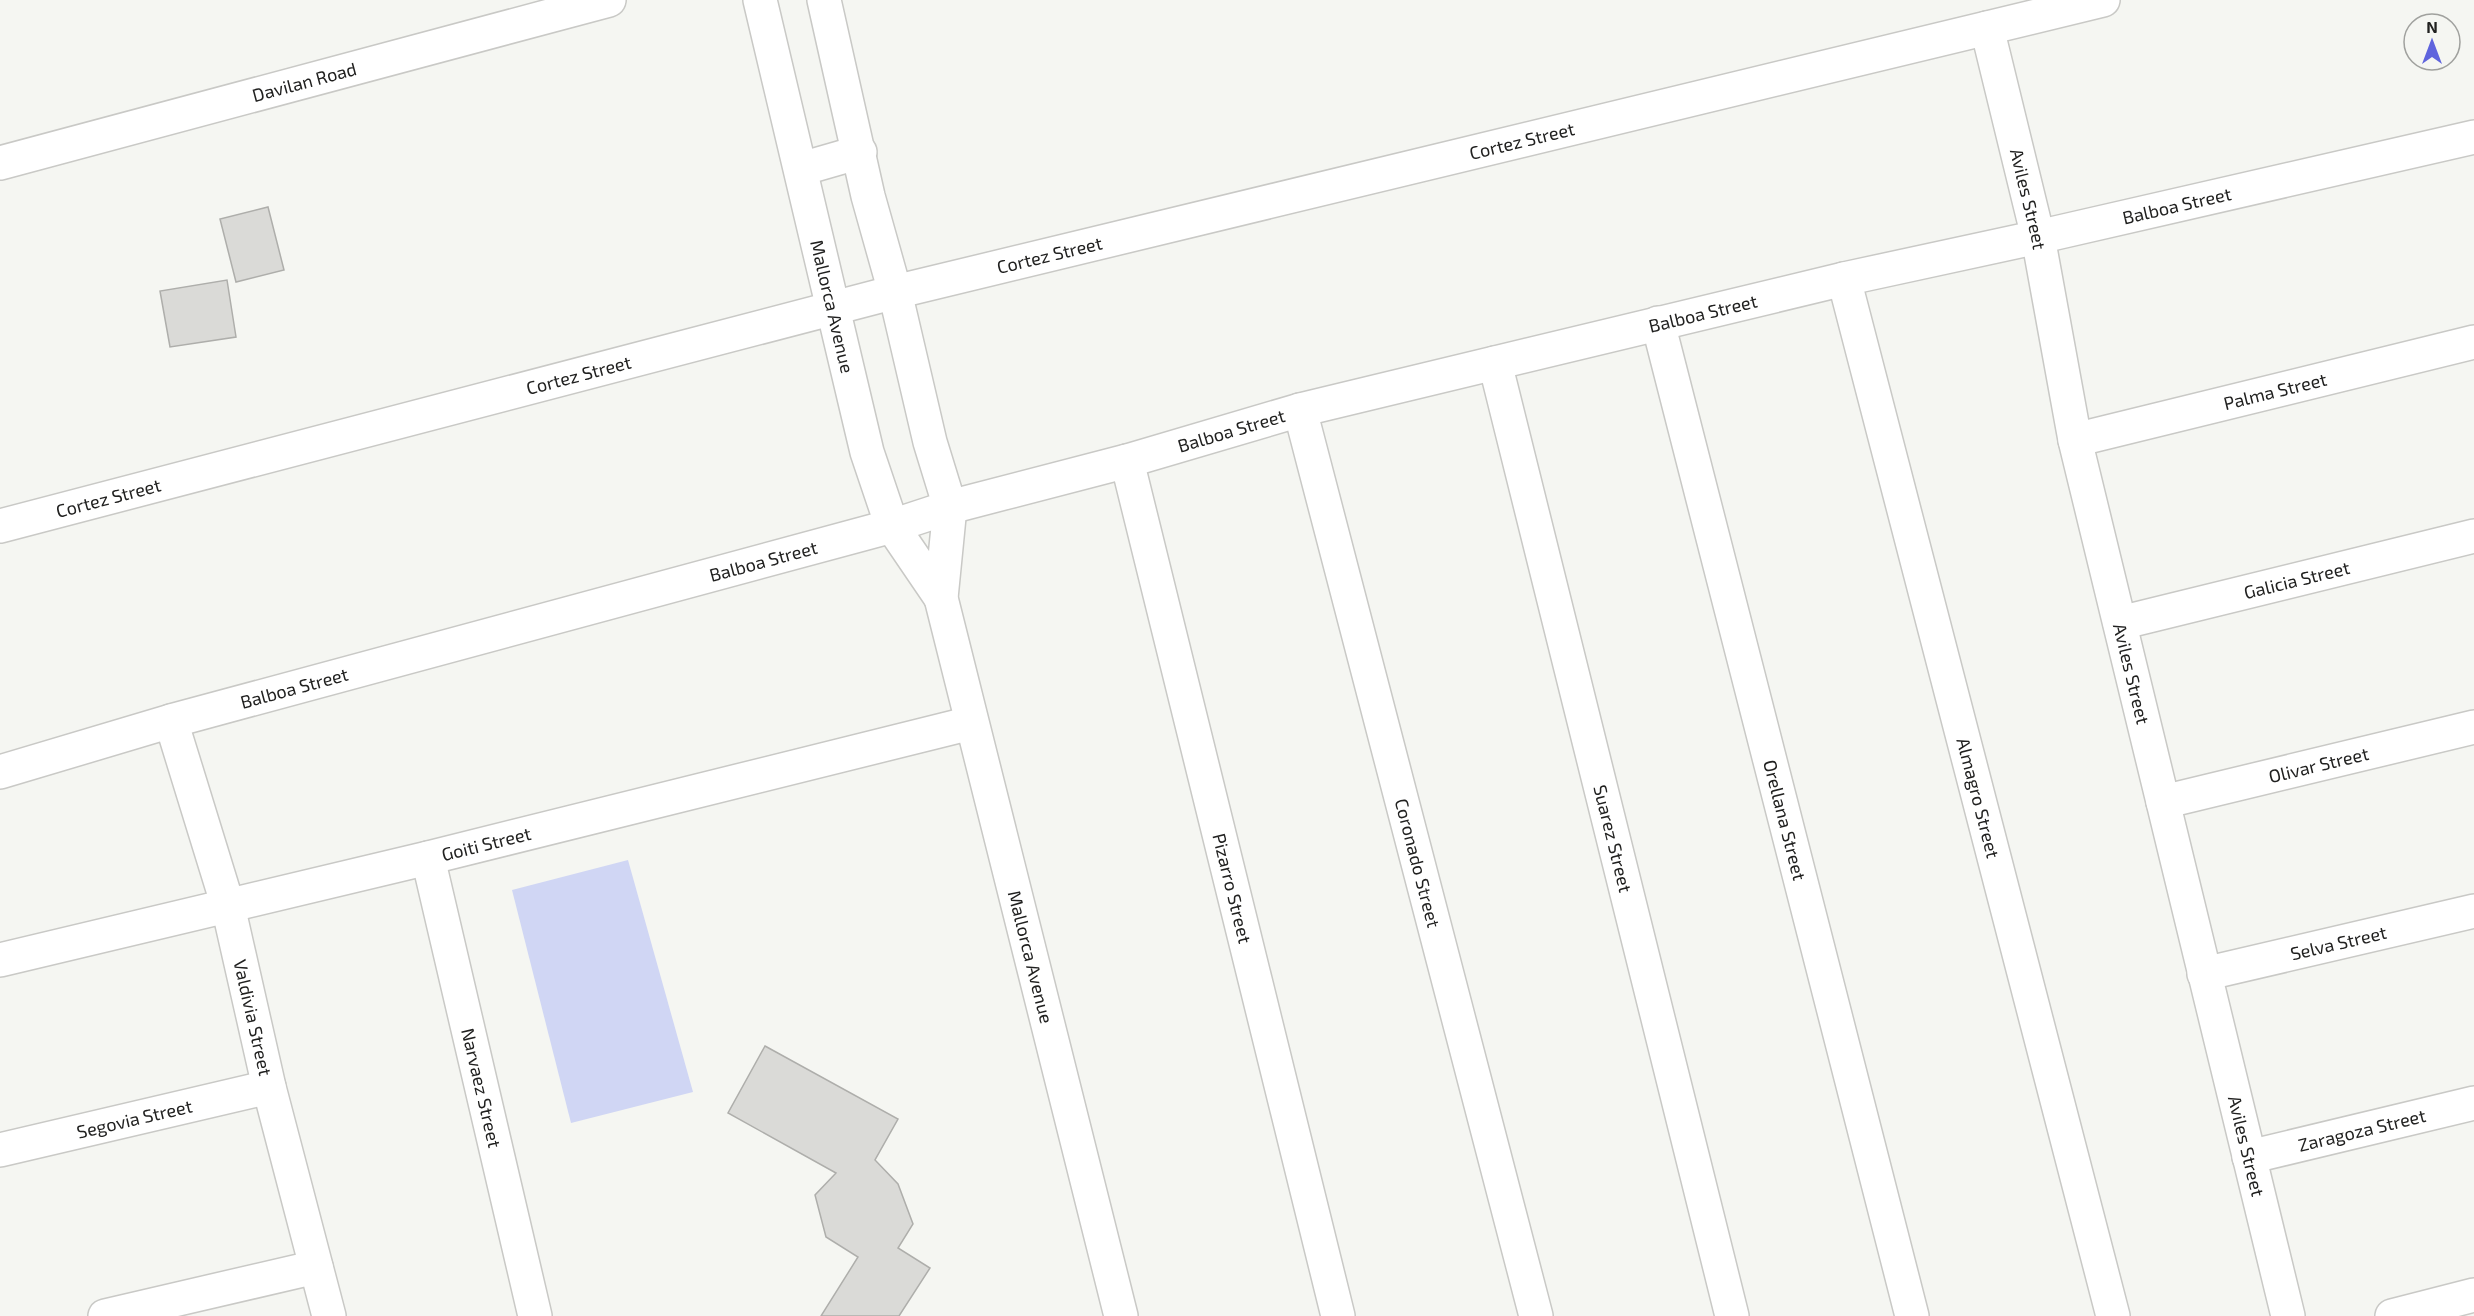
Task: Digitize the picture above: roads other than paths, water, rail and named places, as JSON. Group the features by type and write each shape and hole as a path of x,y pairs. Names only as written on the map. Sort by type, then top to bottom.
{"street":[{"name":"Davilan Road","path":"0,163 609,0"},
{"name":"Mallorca Avenue","path":"759,0 867,452 892,526 941,598"},
{"name":"Mallorca Avenue","path":"824,0 860,152 868,196 895,292 930,442 950,507 941,598 1121,1316"},
{"name":"Cortez Street","path":"0,526 895,292 2103,0"},
{"name":"Aviles Street","path":"1987,28 2038,237 2075,440 2288,1316"},
{"name":"Balboa Street","path":"0,772 171,721 892,526 950,507 1128,461 1300,410 1844,279 2038,237 2474,136"},
{"path":"801,170 860,152"},
{"name":"Almagro Street","path":"1844,279 2113,1316"},
{"name":"Orellana Street","path":"1658,323 1912,1316"},
{"name":"Palma Street","path":"2075,440 2474,342"},
{"name":"Suarez Street","path":"1495,363 1732,1316"},
{"name":"Coronado Street","path":"1300,410 1536,1316"},
{"name":"Pizarro Street","path":"1128,461 1338,1316"},
{"name":"Galicia Street","path":"2120,623 2474,536"},
{"name":"Valdivia Street","path":"171,721 228,906 269,1087 329,1316"},
{"name":"Goiti Street","path":"0,960 428,858 971,723"},
{"name":"Olivar Street","path":"2163,802 2474,727"},
{"name":"Narvaez Street","path":"428,858 535,1316"},
{"name":"Selva Street","path":"2204,974 2474,911"},
{"name":"Segovia Street","path":"0,1150 269,1087"},
{"name":"Zaragoza Street","path":"2249,1157 2474,1103"},
{"path":"105,1316 316,1267"},
{"path":"2392,1316 2474,1295"}]}
